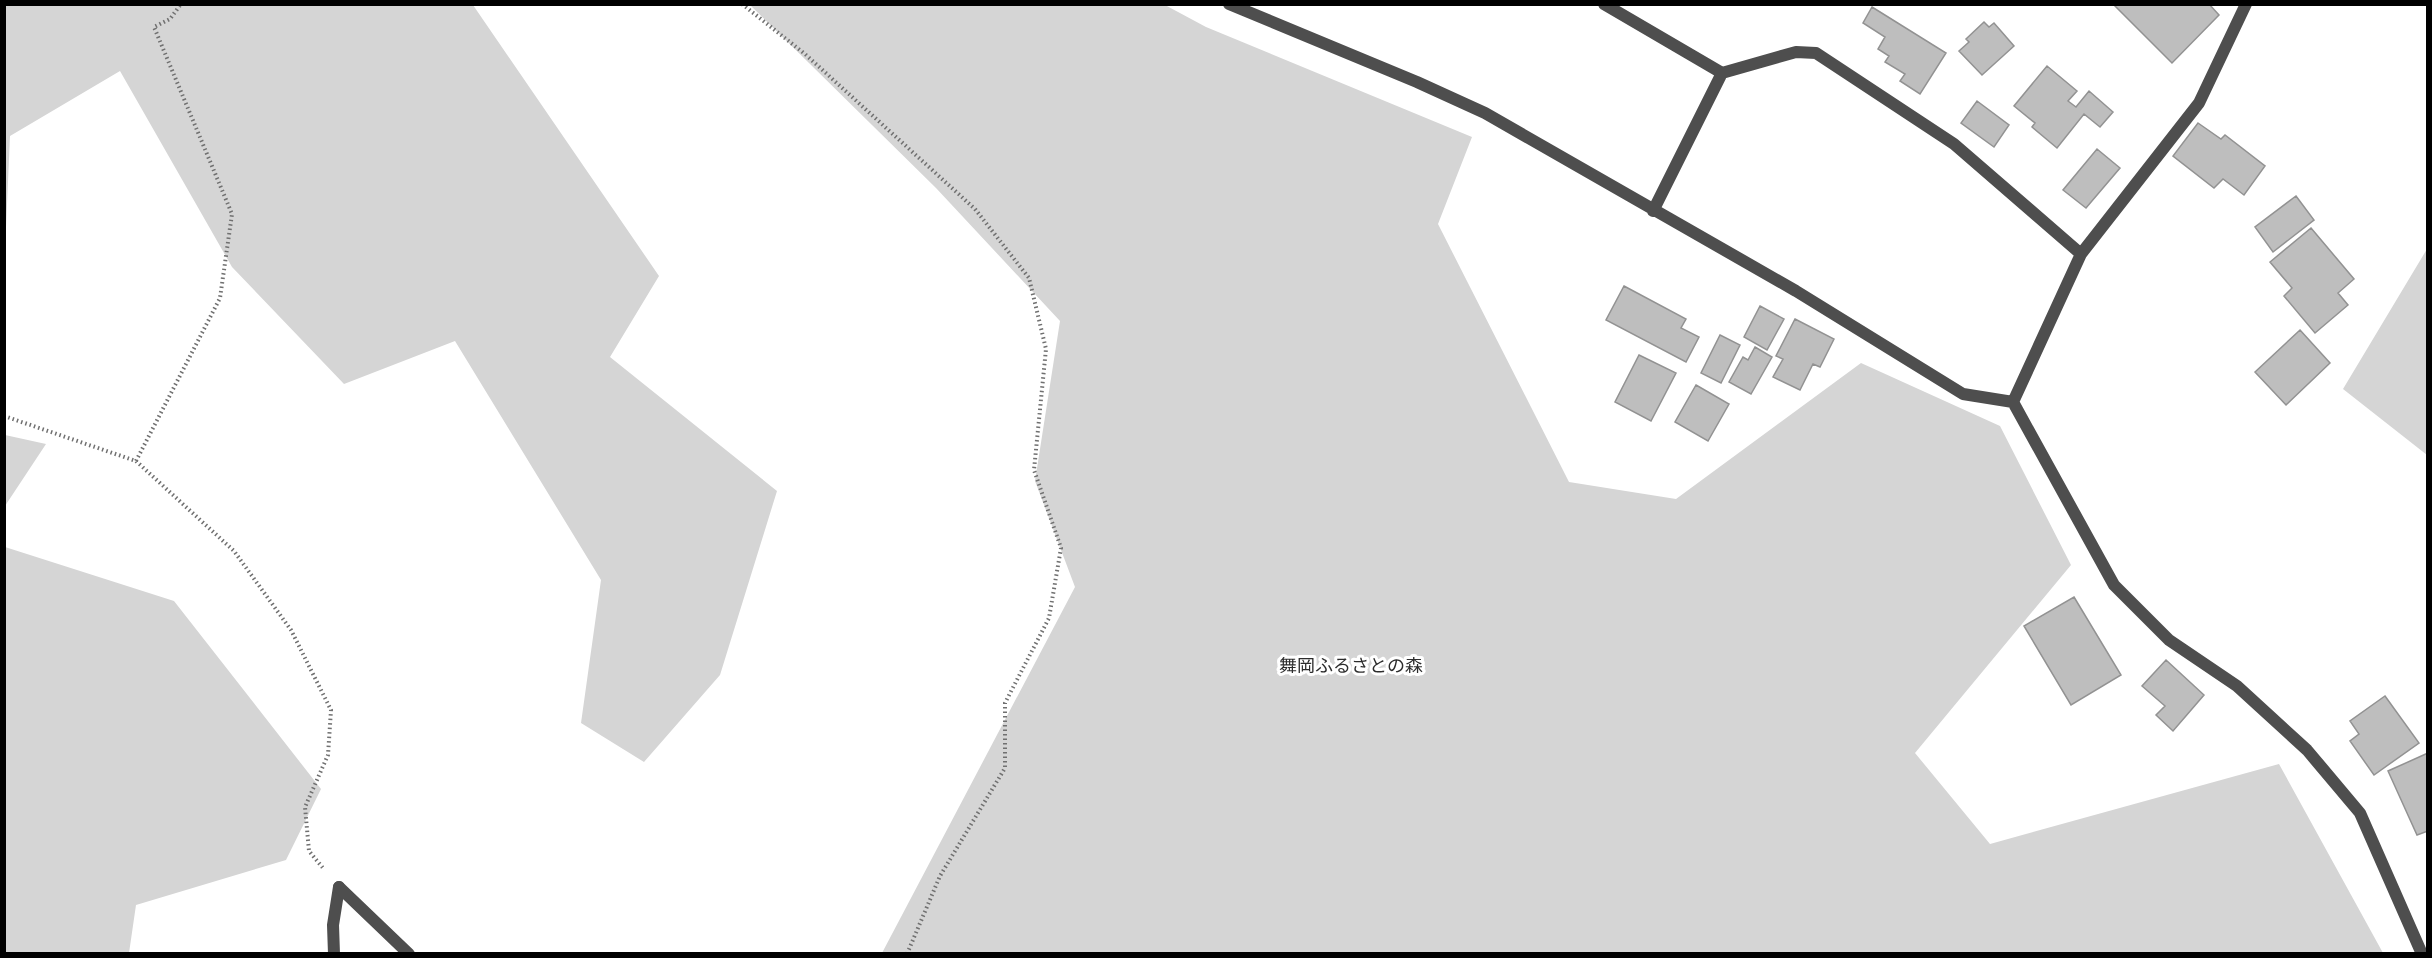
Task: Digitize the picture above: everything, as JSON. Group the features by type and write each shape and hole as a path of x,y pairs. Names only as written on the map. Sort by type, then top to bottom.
{"street":[{"path":"1229,4 1417,82 1485,113 1796,291 1963,394 2013,402"},
{"path":"1604,4 1722,73 1796,52 1816,53 1954,144 2081,254"},
{"path":"2013,402 2081,254 2199,102 2246,4"},
{"path":"1653,211 1722,73"},
{"path":"2013,402 2114,585 2169,640 2237,686 2307,750 2360,813 2422,954"},
{"path":"334,954 333,925 339,887"},
{"path":"339,887 409,954"}],"path":[{"path":"136,461 220,298 232,214 154,27 170,18 181,4"},
{"path":"742,4 805,54 975,209 1029,278 1046,349 1034,470 1061,548 1049,618 1005,703 1005,768 940,876 907,954"},
{"path":"4,416 136,461 234,551 291,630 331,710 328,755 305,807 309,851 339,887"}],"green space":[{"path":"5,4 473,5 659,276 610,357 777,491 720,675 644,762 581,723 601,580 455,341 344,384 232,267 120,71 10,136 5,250"},
{"name":"舞岡ふるさとの森","path":"750,5 1165,5 1206,27 1472,137 1438,224 1569,482 1676,499 1861,363 2000,426 2071,565 1915,753 1990,844 2279,764 2383,953 882,953 1075,587 1035,481 1060,321 936,188"},
{"path":"2427,249 2427,455 2343,389"},
{"path":"4,435 46,444 5,506"},
{"path":"5,547 174,601 321,789 286,860 136,905 129,953 5,953"}],"building":[{"path":"2113,4 2209,4 2219,15 2172,63"},
{"path":"1872,7 1946,53 1920,94 1900,81 1905,74 1885,62 1889,56 1878,49 1885,37 1863,23"},
{"path":"1984,22 1989,27 1994,23 2014,46 1982,75 1959,51 1969,42 1966,39"},
{"path":"2047,66 2077,91 2068,101 2076,107 2089,91 2113,112 2100,127 2084,114 2057,148 2032,127 2035,123 2014,106"},
{"path":"1977,101 2009,125 1994,147 1961,123"},
{"path":"2198,123 2221,139 2225,135 2265,166 2244,195 2223,179 2214,188 2173,156"},
{"path":"2097,149 2120,168 2086,208 2063,190"},
{"path":"2296,196 2314,220 2273,252 2255,227"},
{"path":"2311,228 2354,279 2338,293 2348,305 2315,333 2284,296 2292,288 2270,262"},
{"path":"1624,286 1686,319 1681,328 1699,337 1686,362 1606,320"},
{"path":"1760,306 1784,319 1767,350 1744,337"},
{"path":"1795,319 1834,339 1820,367 1813,364 1800,390 1773,377 1783,359 1776,356"},
{"path":"2300,330 2330,363 2286,405 2255,372"},
{"path":"1720,335 1740,345 1721,383 1701,373"},
{"path":"1755,347 1772,357 1751,394 1729,382 1743,357 1748,360"},
{"path":"1639,355 1676,373 1651,421 1615,402"},
{"path":"1696,385 1729,404 1708,441 1675,422"},
{"path":"2074,597 2121,675 2071,705 2024,626"},
{"path":"2166,660 2204,695 2173,731 2156,715 2165,706 2142,686"},
{"path":"2385,696 2419,743 2374,775 2350,741 2359,734 2350,721"},
{"path":"2428,753 2428,831 2417,835 2388,771"}]}
